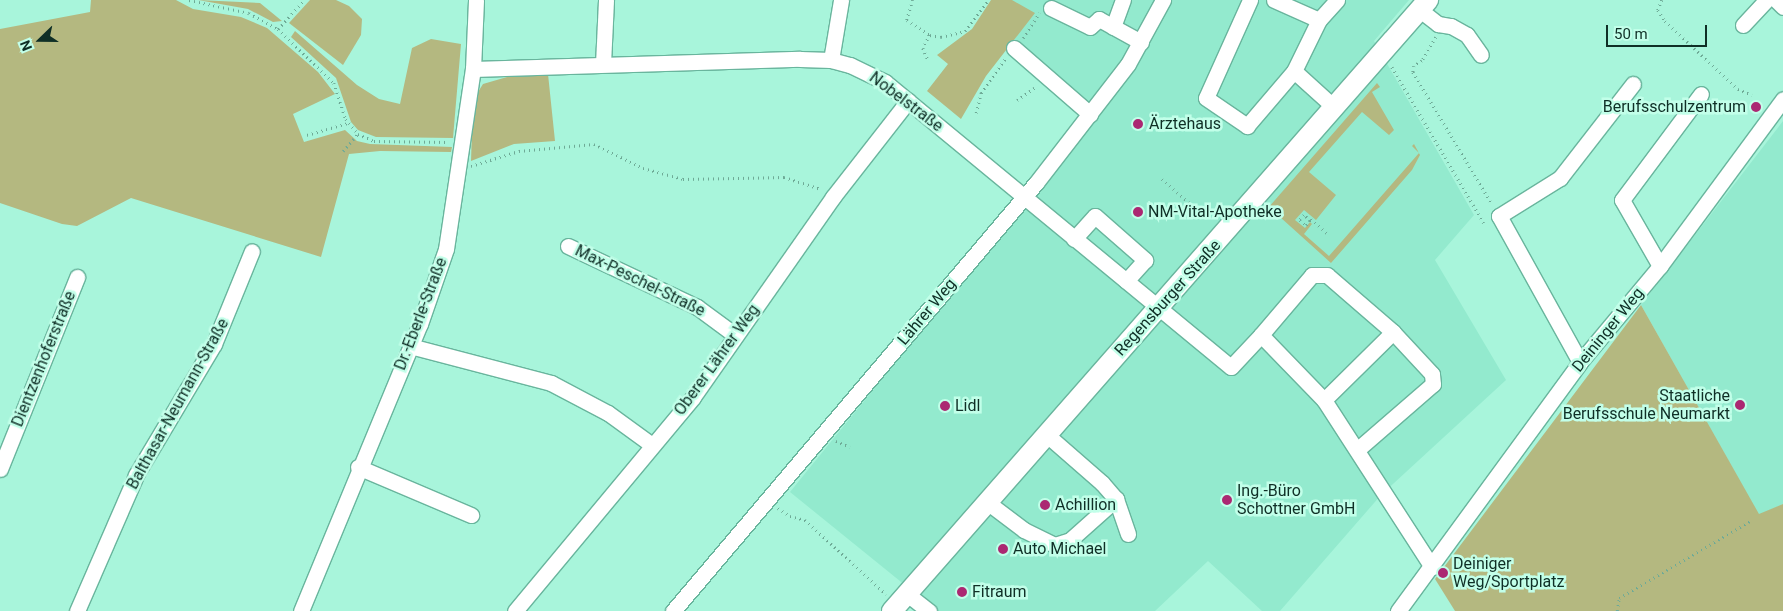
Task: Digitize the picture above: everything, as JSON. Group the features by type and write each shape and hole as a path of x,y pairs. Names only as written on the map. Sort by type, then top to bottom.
{"main road":[{"name":"Regensburger Straße","path":"899,603 1424,5"}],"street":[{"name":"Dr.-Eberle-Straße","path":"301,611 358,467 410,346 446,249 460,167 473,69 476,0"},
{"path":"603,64 606,0"},
{"path":"831,60 841,0"},
{"path":"1113,27 1123,0"},
{"name":"Lährer Weg","path":"673,611 770,500 1024,198 1090,114 1141,42 1163,0"},
{"path":"1250,0 1206,98 1247,126 1294,71 1319,20 1337,0"},
{"path":"1274,0 1319,20"},
{"path":"1743,25 1766,0"},
{"path":"1776,0 1783,7"},
{"path":"1424,5 1438,24 1451,26 1467,35 1481,55"},
{"path":"1051,8 1090,27 1099,19 1141,42"},
{"path":"1014,48 1090,114"},
{"name":"Nobelstraße","path":"473,69 603,64 831,60 869,73 908,101 1231,367 1260,335"},
{"path":"1294,71 1335,108"},
{"path":"1580,362 1499,216 1560,178 1633,84"},
{"path":"1660,266 1622,200 1701,94"},
{"name":"Deininger Weg","path":"1398,611 1580,362 1660,266 1783,99"},
{"name":"Oberer Lährer Weg","path":"515,611 693,397 833,197 908,101"},
{"path":"1074,239 1095,216 1146,260 1126,281"},
{"name":"Max-Peschel-Straße","path":"568,246 697,307 735,335"},
{"name":"Balthasar-Neumann-Straße","path":"77,611 136,475 214,344 252,251"},
{"path":"1358,449 1433,384 1432,374 1393,332 1327,275 1312,275 1260,335 1324,400 1358,449 1432,567"},
{"name":"Dientzenhoferstraße","path":"0,468 77,277"},
{"path":"1324,400 1393,332"},
{"path":"410,346 550,383 608,413 652,445"},
{"path":"1047,435 1102,483 1116,499 1128,534"},
{"path":"358,467 471,515"},
{"path":"987,502 1024,530 1055,545 1070,540 1116,499"},
{"path":"899,603 929,611"}],"path":[{"path":"189,0 249,14 278,29 334,83 348,123 358,134 374,141 463,142"},
{"path":"278,29 304,0"},
{"path":"913,0 907,20 930,35 949,36 965,31 988,0"},
{"path":"1662,0 1658,10 1665,20 1738,89 1752,95"},
{"path":"1438,34 1422,62 1414,66 1413,72 1499,216"},
{"path":"928,60 923,48 930,35"},
{"path":"1388,61 1484,223"},
{"path":"1018,100 1032,92 1046,76"},
{"path":"307,135 348,123"},
{"path":"343,151 358,134"},
{"path":"460,167 479,166 519,151 594,144 643,168 683,179 784,178 817,186 833,197"},
{"path":"1162,180 1192,205"},
{"path":"1310,221 1328,234"},
{"path":"770,500 790,516 804,520 899,603"},
{"path":"1617,611 1619,598 1752,520"}],"shaded area":[{"path":"91,0 176,0 193,9 241,17 267,28 318,72 335,94 293,114 304,142 345,130 357,141 370,144 452,147 451,152 380,151 349,154 321,257 131,198 77,226 62,224 0,203 0,29 90,12"},
{"path":"198,0 260,3 282,21 273,22 248,9"},
{"path":"310,0 336,0 349,6 362,19 361,35 343,65 289,23"},
{"path":"991,0 1012,0 1035,13 986,76 961,119 927,91 948,64 937,55 972,29"},
{"path":"1012,0 1409,0 1374,41 1474,215 1435,260 1506,380 1381,495 1280,611 1262,611 1208,561 1155,611 937,611 790,492 1096,116 1011,43"},
{"path":"295,31 357,85 379,99 400,104 412,48 431,39 461,44 453,138 376,137 358,130 351,122 336,78 291,37"},
{"path":"548,74 555,141 514,144 471,161 473,100 483,84 507,77"},
{"path":"1377,83 1380,87 1372,92 1394,130 1389,135 1362,112 1309,172 1336,195 1316,220 1304,210 1295,220 1305,228 1310,222 1312,224 1304,234 1329,256 1419,153 1420,155 1412,170 1331,263 1269,207"},
{"name":"Staatliche Berufsschule Neumarkt","path":"1783,121 1783,504 1759,515 1641,305"},
{"path":"1641,305 1759,514 1783,504 1783,611 1455,611 1435,579"}],"place":[{"name":"Berufsschulzentrum","path":"1756,107"},
{"name":"Ärztehaus","path":"1138,124"},
{"name":"NM-Vital-Apotheke","path":"1138,212"},
{"name":"Staatliche Berufsschule Neumarkt","path":"1740,405"},
{"name":"Lidl","path":"945,406"},
{"name":"Ing.-Büro Schottner GmbH","path":"1227,500"},
{"name":"Achillion","path":"1045,505"},
{"name":"Auto Michael","path":"1003,549"},
{"name":"Deiniger Weg/Sportplatz","path":"1443,573"},
{"name":"Fitraum","path":"962,592"}]}
